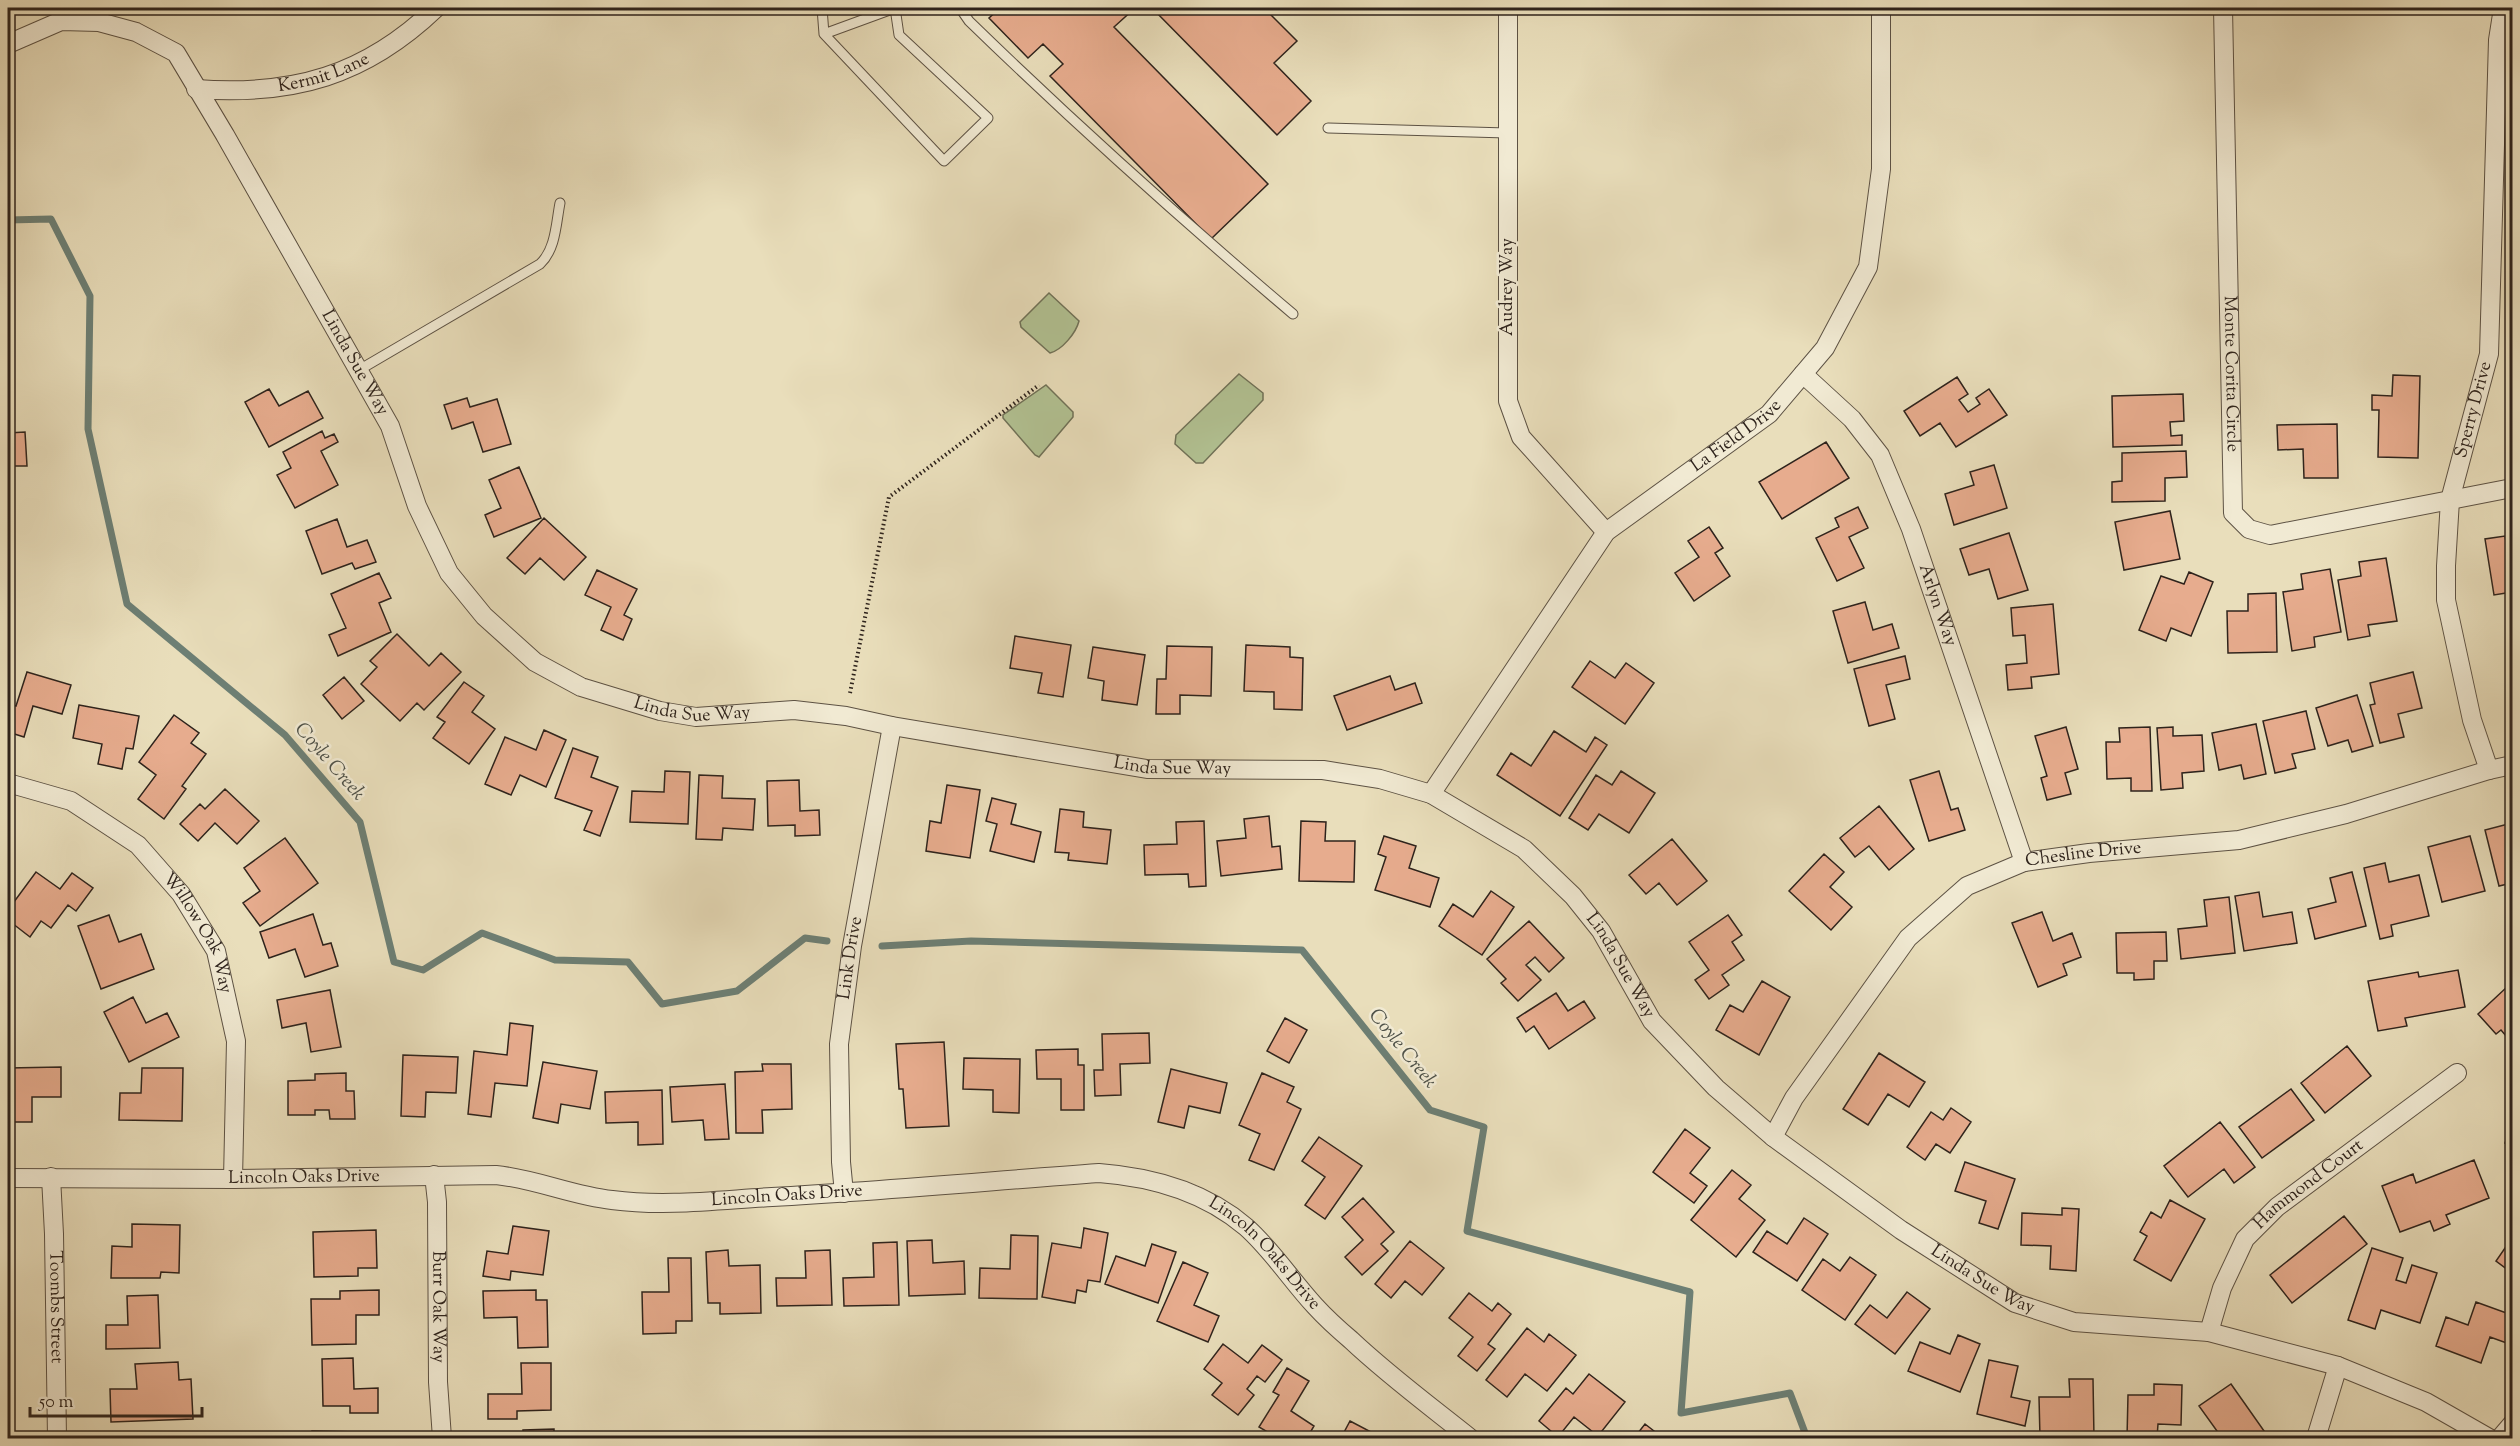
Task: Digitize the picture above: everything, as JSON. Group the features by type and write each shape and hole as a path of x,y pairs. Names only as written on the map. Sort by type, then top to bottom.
{"street":[{"name":"Kermit Lane","path":"196,89 259,91 297,85 334,75 368,59 400,39 436,8"},
{"name":"Audrey Way","path":"1508,8 1508,401 1521,437 1606,532"},
{"name":"La Field Drive","path":"1431,794 1606,532 1769,414 1825,348 1868,267 1881,168 1881,8"},
{"name":"Monte Corita Circle","path":"2223,8 2233,513 2249,529 2270,536 2512,488"},
{"name":"Sperry Drive","path":"2489,770 2472,720 2446,600 2447,523 2450,500 2489,354 2498,40 2503,8"},
{"name":"Linda Sue Way","path":"8,44 61,21 99,22 136,32 176,53 390,426 417,506 449,573 484,616 535,662 581,687 621,700 696,717 794,710 846,716 892,726 1147,769 1323,770 1380,779 1431,794 1524,849 1573,896 1601,932 1652,1021 1716,1088 1773,1137 1901,1230 2015,1303 2074,1322 2209,1332 2338,1366 2426,1402 2489,1438"},
{"name":"Arlyn Way","path":"1803,374 1852,419 1880,455 1911,529 2024,862"},
{"name":"Link Drive","path":"844,1193 841,1162 839,1044 852,946 892,726"},
{"name":"Chesline Drive","path":"1773,1137 1794,1098 1908,938 1967,886 2024,862 2089,853 2239,840 2346,814 2512,765"},
{"name":"Willow Oak Way","path":"8,783 70,801 138,845 182,894 216,951 236,1041 233,1179"},
{"name":"Hammond Court","path":"2209,1332 2222,1288 2245,1239 2277,1207 2457,1073"},
{"name":"Lincoln Oaks Drive","path":"8,1178 233,1179 434,1175 514,1177 591,1197 662,1203 844,1193 1099,1173 1131,1175 1162,1182 1191,1193 1220,1208 1245,1227 1268,1249 1314,1305 1352,1342 1470,1438"},
{"name":"Burr Oak Way","path":"434,1175 437,1202 438,1382 442,1438"},
{"name":"Toombs Street","path":"51,1177 57,1438"},
{"path":"2316,1438 2338,1366"},
{"path":"2500,1438 2512,1424"}],"lane":[{"path":"822,8 824,34 944,161 987,118 899,35 895,8 824,34"},
{"path":"960,8 969,21 1046,96 1191,228 1293,314"},
{"path":"1328,128 1507,133"},
{"path":"359,370 540,264 547,258 551,248 560,203"}],"path":[{"path":"850,693 889,497 1039,385"}],"green space":[{"path":"1049,293 1079,321 1068,340 1050,353 1021,327 1020,322"},
{"path":"1239,374 1263,393 1263,400 1203,463 1196,463 1175,444 1176,435"},
{"path":"1046,385 1073,412 1073,417 1039,457 1003,418 1003,415"}],"building":[{"path":"1000,8 1135,8 1114,27 1268,184 1211,239 1050,76 1063,64 1043,44 1028,58 989,18"},
{"path":"1152,8 1264,8 1297,41 1274,63 1311,101 1277,135"},
{"path":"2393,375 2420,376 2418,458 2378,457 2379,410 2372,410 2372,395 2392,396"},
{"path":"1957,377 1968,394 1959,400 1968,412 1980,404 1976,398 1989,389 2007,415 1956,447 1940,423 1920,436 1904,411"},
{"path":"269,389 279,406 308,391 323,418 269,447 245,402"},
{"path":"2183,394 2184,421 2170,422 2171,436 2182,435 2182,445 2113,447 2112,396"},
{"path":"467,398 470,407 497,399 511,444 483,452 473,422 452,429 444,405"},
{"path":"2337,424 2338,478 2304,478 2303,449 2278,450 2277,425"},
{"path":"322,431 325,438 334,434 338,442 321,451 338,485 295,508 277,475 291,468 283,452"},
{"path":"25,432 27,466 8,466 8,433"},
{"path":"1826,442 1849,478 1782,519 1759,482"},
{"path":"2186,451 2187,477 2165,478 2165,501 2112,502 2112,482 2122,481 2122,453"},
{"path":"1994,465 2007,508 1954,525 1945,494 1974,485 1970,472"},
{"path":"519,467 541,518 494,537 485,515 501,508 489,480"},
{"path":"1858,507 1868,528 1849,537 1864,568 1837,581 1816,538 1839,527 1835,518"},
{"path":"2170,511 2180,559 2124,570 2115,522"},
{"path":"544,518 586,557 564,580 540,558 525,574 507,558"},
{"path":"337,519 347,547 367,540 376,562 355,569 352,563 322,574 306,531"},
{"path":"1709,527 1723,548 1715,553 1730,576 1694,601 1675,573 1699,557 1688,541"},
{"path":"2009,533 2028,590 1998,599 1989,569 1969,575 1960,549"},
{"path":"2505,536 2509,558 2512,558 2512,592 2494,595 2485,539"},
{"path":"2386,558 2397,621 2368,625 2370,636 2348,640 2338,580 2361,576 2359,562"},
{"path":"2330,569 2341,632 2314,637 2315,647 2292,651 2283,592 2303,589 2301,574"},
{"path":"597,570 637,589 624,615 632,619 623,640 601,630 611,607 585,595"},
{"path":"2189,572 2213,582 2191,636 2171,628 2166,641 2139,630 2161,576 2184,584"},
{"path":"379,573 391,598 379,603 391,632 338,656 329,635 346,628 331,594"},
{"path":"2276,593 2277,652 2228,653 2227,611 2248,611 2248,594"},
{"path":"1865,602 1873,630 1892,624 1899,648 1848,663 1833,611"},
{"path":"2053,604 2059,674 2031,677 2032,688 2008,690 2006,665 2027,663 2025,635 2013,636 2011,608"},
{"path":"397,634 429,666 441,653 461,672 424,710 417,703 400,721 361,684 377,667 370,661"},
{"path":"1015,636 1071,645 1063,697 1038,693 1042,673 1010,668"},
{"path":"1246,645 1290,647 1290,657 1303,658 1302,710 1274,709 1274,692 1244,691"},
{"path":"1167,646 1212,647 1211,696 1180,695 1180,714 1156,714 1157,679 1166,679"},
{"path":"1093,647 1145,655 1137,705 1102,700 1104,681 1088,678"},
{"path":"1905,656 1910,679 1886,685 1895,719 1869,726 1854,669"},
{"path":"1590,661 1615,678 1626,663 1654,683 1625,724 1572,687"},
{"path":"27,672 71,685 62,714 33,706 24,737 8,732 8,703 16,706"},
{"path":"2413,672 2422,708 2398,714 2404,737 2380,743 2370,705 2375,704 2370,683"},
{"path":"1390,676 1395,690 1415,683 1422,703 1347,730 1334,696"},
{"path":"344,677 364,701 342,719 323,695"},
{"path":"464,682 484,696 472,712 495,729 469,764 433,738 445,722 437,717"},
{"path":"2357,695 2373,746 2352,752 2348,740 2328,746 2316,708"},
{"path":"79,705 139,716 133,749 126,748 122,769 98,764 102,744 73,738"},
{"path":"2306,711 2315,749 2292,754 2296,768 2275,773 2263,721"},
{"path":"174,715 199,733 191,743 206,754 182,786 186,789 164,819 138,799 156,775 139,762"},
{"path":"2256,724 2266,774 2244,779 2241,765 2219,770 2212,733"},
{"path":"2066,727 2078,769 2065,773 2071,794 2047,800 2041,778 2047,776 2035,736"},
{"path":"2150,727 2152,791 2131,791 2131,778 2107,779 2106,742 2120,742 2119,728"},
{"path":"2173,727 2173,736 2202,735 2204,771 2182,773 2183,788 2161,790 2157,728"},
{"path":"544,730 566,740 546,787 520,775 511,795 485,784 505,737 536,750"},
{"path":"1554,731 1586,752 1595,737 1607,745 1560,816 1497,775 1511,753 1531,766"},
{"path":"573,748 598,757 591,777 618,787 600,836 584,830 592,811 555,798"},
{"path":"665,771 690,772 688,824 630,822 632,791 664,792"},
{"path":"1621,771 1655,793 1629,833 1599,814 1588,830 1569,818 1596,775 1612,785"},
{"path":"1939,771 1951,810 1958,808 1965,830 1929,841 1910,780"},
{"path":"699,775 723,776 722,798 755,799 753,830 723,828 722,840 696,839"},
{"path":"799,780 800,811 819,810 820,835 795,836 795,825 768,826 767,781"},
{"path":"947,785 980,790 970,858 926,851 930,821 941,823"},
{"path":"225,789 259,821 237,844 215,823 198,841 180,824 200,804 205,809"},
{"path":"992,798 1016,804 1011,824 1041,832 1034,862 990,851 997,824 986,821"},
{"path":"1879,806 1914,849 1889,870 1869,846 1855,857 1840,838"},
{"path":"1060,809 1084,812 1083,827 1111,830 1107,864 1068,860 1069,853 1055,852"},
{"path":"1269,816 1272,847 1280,846 1282,869 1221,876 1217,841 1246,838 1244,819"},
{"path":"1204,821 1206,886 1189,887 1188,874 1145,875 1144,845 1177,844 1176,822"},
{"path":"1301,821 1326,822 1325,841 1355,841 1354,882 1299,881"},
{"path":"2512,823 2512,883 2499,886 2485,830"},
{"path":"1384,836 1416,846 1409,868 1439,878 1430,907 1375,890 1386,857 1378,854"},
{"path":"2470,836 2485,891 2442,902 2428,847"},
{"path":"285,838 318,883 260,926 243,903 260,891 244,868"},
{"path":"1672,839 1707,881 1677,905 1659,883 1646,894 1629,875"},
{"path":"1824,854 1844,872 1830,887 1852,907 1831,930 1789,891"},
{"path":"2385,863 2389,882 2419,875 2429,916 2391,925 2393,936 2380,939 2364,868"},
{"path":"36,872 60,889 72,873 93,888 76,911 68,905 51,928 41,921 30,937 8,920 8,910"},
{"path":"2352,872 2366,926 2315,939 2308,909 2336,902 2330,878"},
{"path":"1491,891 1514,907 1482,955 1439,926 1453,904 1473,917"},
{"path":"2259,892 2263,917 2292,912 2297,943 2244,951 2235,896"},
{"path":"2229,897 2235,953 2181,959 2178,929 2207,926 2204,900"},
{"path":"2042,912 2053,941 2072,933 2081,957 2063,964 2067,975 2038,987 2012,923"},
{"path":"313,914 323,945 331,943 338,966 305,977 295,949 269,958 260,932"},
{"path":"109,915 119,942 141,934 154,969 101,989 78,926"},
{"path":"1728,915 1742,935 1732,942 1744,960 1722,975 1729,985 1709,999 1695,980 1709,970 1689,942"},
{"path":"1529,921 1564,958 1549,972 1535,957 1526,965 1541,980 1518,1001 1501,983 1506,979 1487,959"},
{"path":"2166,932 2167,961 2154,961 2154,979 2134,980 2134,973 2117,973 2116,933"},
{"path":"2458,970 2465,1007 2405,1018 2407,1026 2378,1031 2368,981 2418,972 2419,977"},
{"path":"1762,981 1790,997 1759,1055 1716,1030 1730,1005 1743,1012"},
{"path":"2508,986 2512,991 2512,1043 2501,1030 2496,1034 2478,1014"},
{"path":"330,990 341,1047 311,1052 306,1023 282,1028 277,1000"},
{"path":"1556,993 1568,1011 1584,1001 1595,1018 1549,1049 1534,1026 1526,1032 1517,1018"},
{"path":"133,997 146,1023 167,1013 179,1037 129,1062 104,1012"},
{"path":"1285,1018 1307,1030 1289,1063 1267,1051"},
{"path":"510,1023 533,1026 527,1086 495,1083 491,1117 468,1114 474,1051 507,1055"},
{"path":"1149,1033 1150,1063 1120,1064 1121,1095 1095,1096 1094,1070 1103,1070 1102,1034"},
{"path":"944,1042 949,1126 906,1128 903,1089 899,1089 896,1044"},
{"path":"2347,1046 2371,1076 2325,1113 2301,1083"},
{"path":"1078,1049 1078,1065 1084,1065 1084,1110 1061,1110 1061,1079 1037,1079 1036,1050"},
{"path":"1879,1053 1925,1082 1909,1107 1888,1094 1868,1125 1843,1109"},
{"path":"403,1055 458,1057 456,1093 426,1092 425,1117 401,1116"},
{"path":"964,1058 1020,1059 1019,1113 993,1112 993,1090 963,1089"},
{"path":"543,1062 597,1071 590,1109 561,1104 558,1123 533,1118"},
{"path":"762,1064 791,1064 792,1109 762,1110 763,1133 736,1133 735,1072 763,1071"},
{"path":"61,1067 61,1097 32,1097 32,1122 8,1122 8,1068"},
{"path":"142,1068 183,1068 182,1121 119,1120 120,1093 141,1093"},
{"path":"1171,1069 1227,1083 1220,1113 1189,1106 1184,1128 1158,1122"},
{"path":"346,1073 346,1091 354,1091 355,1119 330,1119 329,1110 315,1110 315,1115 288,1115 288,1081 315,1080 315,1074"},
{"path":"1262,1073 1294,1087 1287,1102 1301,1109 1274,1170 1249,1160 1260,1134 1239,1125"},
{"path":"725,1084 729,1139 705,1140 703,1120 672,1122 670,1087"},
{"path":"2291,1089 2314,1120 2262,1158 2239,1127"},
{"path":"662,1090 663,1144 638,1145 638,1122 606,1123 605,1092"},
{"path":"1951,1108 1971,1122 1950,1153 1936,1144 1925,1160 1907,1147 1931,1112 1943,1120"},
{"path":"2220,1122 2255,1167 2234,1183 2224,1169 2188,1197 2164,1166"},
{"path":"2512,1123 2512,1146 2505,1143"},
{"path":"1685,1129 1710,1148 1690,1173 1707,1186 1694,1203 1653,1172"},
{"path":"1319,1137 1362,1166 1325,1219 1305,1205 1325,1177 1302,1161"},
{"path":"2474,1160 2489,1198 2446,1215 2450,1224 2434,1231 2430,1221 2400,1232 2382,1186 2413,1174 2416,1183"},
{"path":"1965,1162 2015,1179 1998,1229 1979,1223 1986,1201 1955,1191"},
{"path":"1732,1170 1751,1185 1739,1199 1765,1220 1736,1257 1691,1220"},
{"path":"1363,1198 1394,1232 1381,1244 1388,1251 1362,1275 1345,1257 1363,1240 1342,1217"},
{"path":"2170,1200 2205,1219 2171,1281 2134,1260 2147,1236 2140,1232 2151,1212 2161,1218"},
{"path":"2062,1208 2079,1209 2076,1271 2050,1269 2051,1246 2021,1245 2022,1213 2062,1215"},
{"path":"2344,1216 2367,1244 2292,1303 2270,1275"},
{"path":"1804,1218 1828,1234 1797,1281 1753,1252 1767,1231 1787,1244"},
{"path":"132,1224 180,1225 179,1273 161,1272 160,1278 111,1278 112,1246 132,1247"},
{"path":"513,1226 549,1231 543,1275 511,1271 510,1280 483,1276 487,1251 508,1254"},
{"path":"1084,1228 1108,1233 1100,1282 1088,1280 1086,1292 1077,1290 1075,1303 1042,1297 1052,1243 1081,1248"},
{"path":"376,1230 377,1268 358,1268 358,1276 314,1277 313,1232"},
{"path":"1011,1235 1038,1236 1037,1299 979,1298 980,1268 1010,1269"},
{"path":"2512,1238 2512,1273 2496,1261"},
{"path":"932,1240 933,1263 964,1261 965,1294 909,1296 907,1241"},
{"path":"1410,1241 1444,1268 1422,1295 1405,1281 1391,1298 1375,1284"},
{"path":"897,1242 899,1305 844,1306 843,1278 874,1277 873,1243"},
{"path":"1152,1244 1176,1252 1158,1303 1105,1284 1116,1256 1145,1266"},
{"path":"2372,1248 2403,1258 2396,1280 2406,1283 2412,1265 2437,1273 2420,1323 2381,1310 2375,1329 2348,1320"},
{"path":"728,1250 729,1266 760,1265 761,1313 720,1314 720,1303 708,1303 706,1252"},
{"path":"830,1250 832,1305 777,1306 776,1278 806,1278 805,1251"},
{"path":"1850,1257 1876,1275 1845,1320 1802,1290 1823,1259 1840,1271"},
{"path":"668,1258 691,1258 692,1321 676,1321 676,1333 643,1334 642,1292 669,1292"},
{"path":"1183,1262 1208,1273 1194,1305 1219,1316 1208,1342 1157,1321"},
{"path":"379,1290 379,1315 356,1315 356,1344 312,1345 311,1299 340,1299 340,1291"},
{"path":"536,1290 536,1300 547,1300 548,1347 518,1348 517,1317 484,1318 483,1291"},
{"path":"1907,1292 1930,1309 1895,1354 1855,1324 1870,1305 1887,1318"},
{"path":"1469,1293 1492,1311 1498,1303 1511,1314 1488,1344 1495,1349 1477,1371 1458,1356 1473,1337 1449,1318"},
{"path":"158,1295 160,1348 106,1349 106,1325 128,1325 127,1296"},
{"path":"2476,1302 2512,1315 2512,1345 2490,1337 2481,1363 2436,1346 2446,1317 2468,1325"},
{"path":"1527,1328 1544,1342 1549,1334 1576,1355 1547,1391 1525,1374 1507,1397 1486,1380"},
{"path":"1958,1335 1980,1344 1960,1392 1908,1371 1920,1342 1950,1354"},
{"path":"1223,1344 1248,1363 1262,1345 1282,1360 1265,1382 1257,1376 1247,1389 1254,1395 1238,1415 1212,1395 1222,1383 1204,1369"},
{"path":"353,1358 354,1389 378,1388 378,1413 350,1413 350,1406 323,1406 322,1359"},
{"path":"1989,1360 2018,1366 2011,1397 2030,1401 2025,1426 1977,1414"},
{"path":"178,1362 179,1380 191,1379 193,1419 111,1422 110,1389 137,1389 135,1364"},
{"path":"521,1363 551,1363 551,1410 517,1411 517,1419 488,1419 488,1394 522,1394"},
{"path":"1287,1368 1309,1381 1291,1411 1314,1426 1307,1438 1278,1438 1259,1427 1279,1395 1273,1392"},
{"path":"1589,1374 1625,1402 1598,1436 1574,1417 1558,1437 1539,1421 1566,1388 1573,1394"},
{"path":"2069,1379 2093,1379 2094,1438 2040,1438 2039,1397 2070,1397"},
{"path":"2154,1384 2182,1385 2181,1425 2158,1424 2157,1438 2127,1438 2128,1395 2154,1395"},
{"path":"2231,1384 2269,1438 2222,1438 2199,1406"},
{"path":"1350,1421 1373,1433 1370,1438 1341,1438"},
{"path":"1645,1424 1663,1438 1634,1438"},
{"path":"554,1429 554,1438 523,1438 523,1430"},
{"path":"312,1431 359,1432 358,1438 312,1438"},
{"path":"111,1432 139,1434 138,1438 110,1438"}],"waterway":[{"name":"Coyle Creek","path":"8,220 51,219 90,296 88,429 127,604 285,735 360,822 394,962 423,970 482,933 555,960 628,962 662,1004 737,991 805,938 827,941"},
{"name":"Coyle Creek","path":"882,946 971,941 1302,950 1430,1110 1484,1127 1467,1231 1690,1292 1681,1413 1790,1393 1807,1438"}]}
